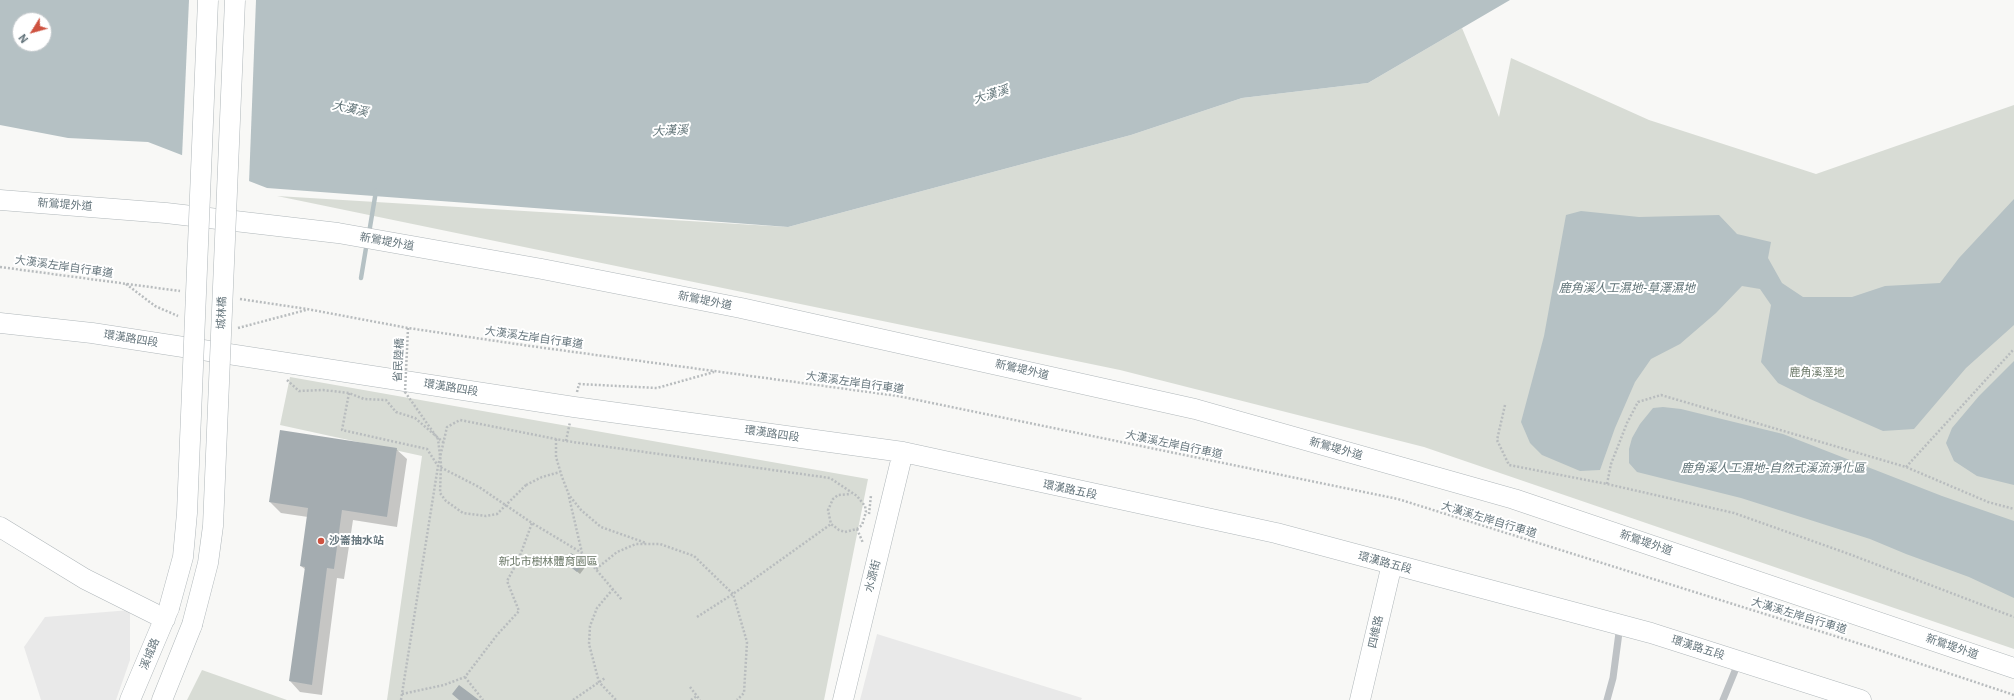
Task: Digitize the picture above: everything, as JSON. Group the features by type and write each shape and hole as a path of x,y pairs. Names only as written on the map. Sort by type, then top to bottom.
{"street":[{"path":"0,527 85,580 167,614 183,557 187,513 208,0"},
{"name":"城林橋","path":"162,700 192,624 208,563 213,526 235,0"},
{"name":"新鶯堤外道","path":"0,200 166,213 338,233 542,269 741,308 1195,409 1514,499 2014,668"},
{"name":"環漢路四段","path":"0,324 92,333 574,407 903,452"},
{"name":"環漢路五段","path":"903,452 1276,533 1620,625 1861,700"},
{"name":"水源街","path":"843,700 903,452"},
{"name":"四維路","path":"1360,700 1392,564"},
{"name":"溪城路","path":"130,700 167,614"}],"lane":[{"path":"1607,700 1613,678 1620,625"},
{"path":"1723,700 1739,661"}],"path":[{"name":"大漢溪左岸自行車道","path":"0,267 180,291"},
{"name":"大漢溪左岸自行車道","path":"240,299 307,309 408,328 898,396 1398,500 1870,647 2014,695"},
{"name":"省民陸橋","path":"408,328 405,392 438,439 441,464 440,493 446,501 463,512 486,516 497,514 526,485 542,477 560,472"},
{"path":"1906,467 2014,349"},
{"path":"280,362 284,377 299,391 323,390 349,393 364,399 386,400 396,412 415,418 444,442"},
{"path":"566,441 579,384 657,388 716,371"},
{"path":"349,393 342,430 427,449 438,466 479,487 532,523 582,553 622,600"},
{"path":"1607,484 1612,464 1627,423 1638,402 1661,396 1774,427 1906,467 1988,502 2014,509"},
{"path":"1505,405 1497,440 1509,465 1607,484 1734,513 1849,554 2014,617"},
{"path":"401,700 438,466 447,427 460,420 566,441 830,478 850,494 856,496 865,506 865,519 857,529 845,532 839,530 831,524 828,516 829,504 838,496 850,494"},
{"path":"556,439 556,457 569,495 582,553"},
{"path":"569,495 581,510 601,527 649,544"},
{"path":"402,694 444,685 465,678 497,635 519,611 507,581 518,561 532,523"},
{"path":"697,617 733,594 831,524"},
{"path":"857,529 865,547"},
{"path":"596,569 617,552 636,544 660,544 694,556 733,594 747,642 744,693 738,700"},
{"path":"613,589 597,608 590,626 589,644 599,682 616,700"},
{"path":"465,678 483,700"},
{"path":"574,700 605,678"},
{"path":"690,687 700,700"},
{"path":"691,700 697,696"}],"shaded area":[{"path":"130,610 130,660 116,700 41,700 24,647 45,617"},
{"path":"877,634 1082,698 1081,700 860,700"}],"green space":[{"name":"鹿角溪溼地","path":"1462,28 1499,117 1511,58 1649,120 1816,174 2014,105 2014,649 1424,447 1120,370 277,196 788,227 1131,135 1242,98 1368,83"},
{"name":"新北市樹林體育園區","path":"290,377 868,479 824,700 387,700 422,456 280,425"},
{"path":"202,670 287,700 187,700"}],"water":[{"name":"大漢溪","path":"0,0 1510,0 1368,83 1242,98 1131,135 788,227 267,188 148,142 68,138 0,125"},
{"name":"鹿角溪人工濕地-草澤濕地","path":"2014,199 2014,325 1966,368 1914,429 1883,431 1810,399 1778,383 1761,362 1771,305 1760,289 1742,286 1716,313 1680,344 1651,359 1635,382 1615,428 1600,470 1580,471 1542,455 1530,443 1521,422 1544,336 1566,215 1581,211 1639,217 1719,215 1737,234 1771,242 1768,258 1782,283 1803,297 1852,297 1885,286 1940,283 1959,258"},
{"path":"2014,361 2014,485 1977,476 1954,461 1946,443 1952,428 1979,396"},
{"name":"鹿角溪人工濕地-自然式溪流淨化區","path":"1663,407 1681,409 1783,434 1942,496 2014,521 2014,598 1969,577 1870,539 1741,498 1637,472 1629,463 1629,449 1632,438 1640,424 1653,408"}],"pier":[{"path":"189,0 256,0 249,183 182,157"}],"building":[{"name":"沙崙抽水站","path":"280,430 397,448 387,517 342,510 334,569 327,568 312,685 289,681 305,567 300,566 308,508 269,502"},
{"path":"571,553 584,563 577,572 564,562"},
{"path":"459,685 479,700 459,700 452,694"}],"waterway":[{"path":"369,233 376,191"},
{"path":"361,278 367,242"}],"place":[{"name":"沙崙抽水站","path":"321,541"}]}
